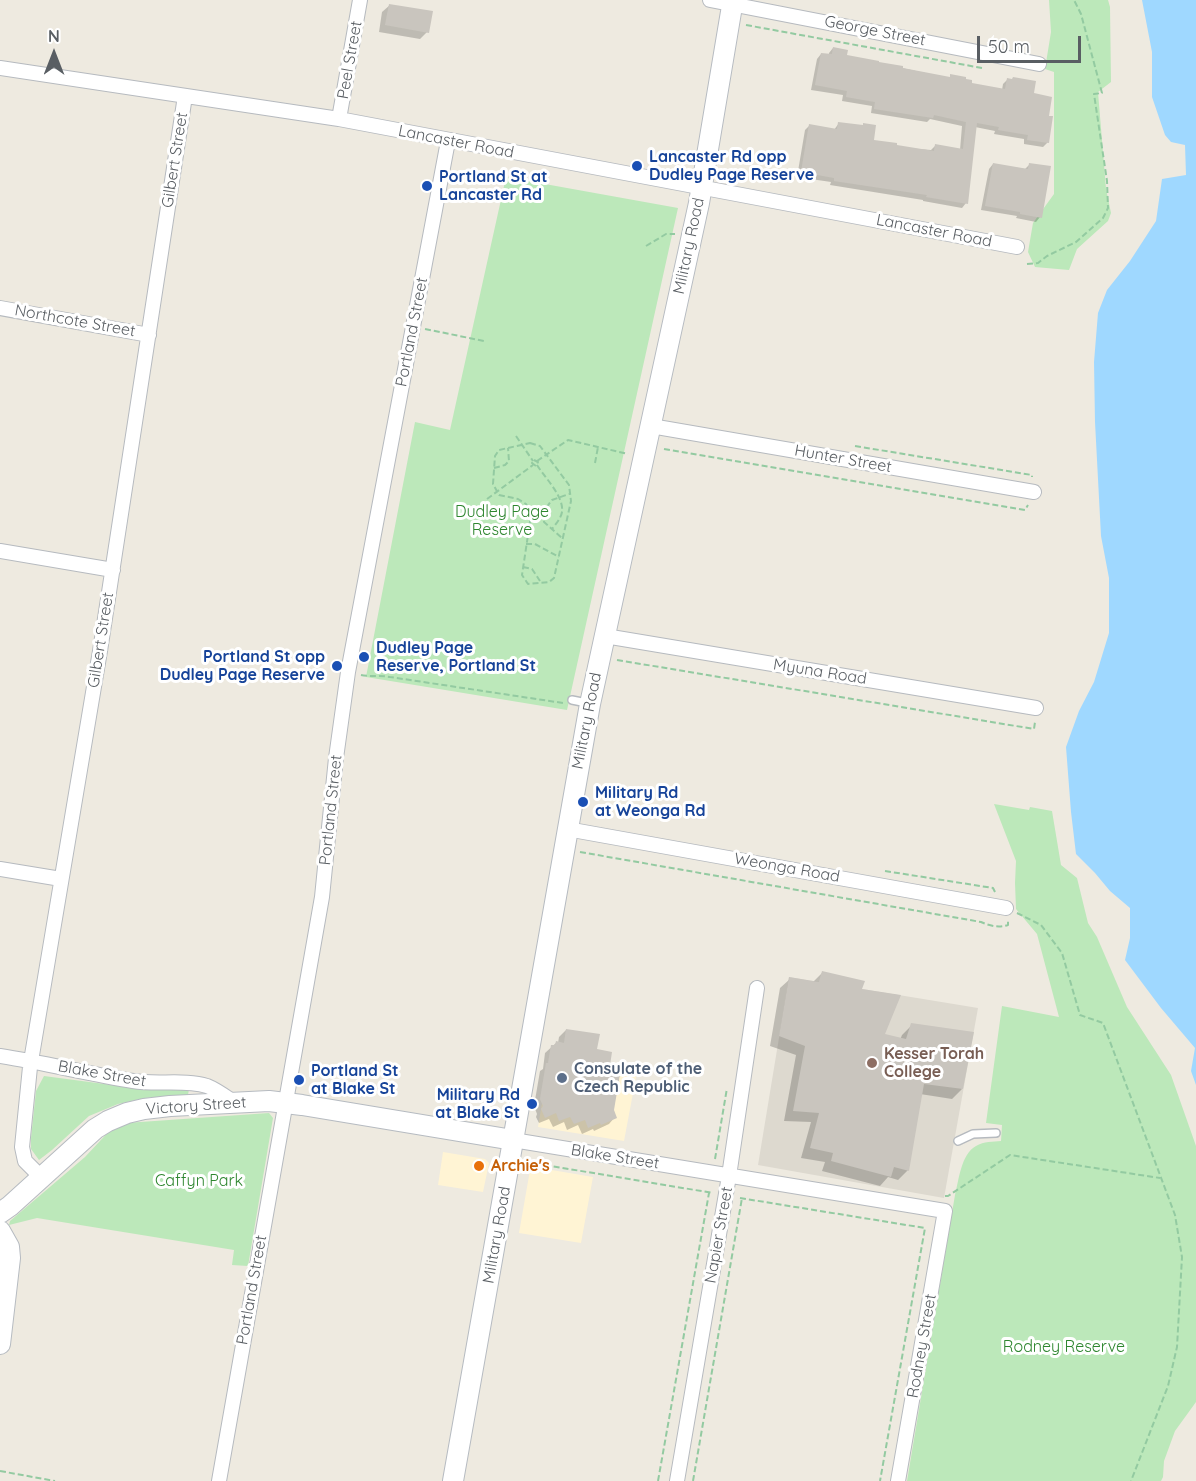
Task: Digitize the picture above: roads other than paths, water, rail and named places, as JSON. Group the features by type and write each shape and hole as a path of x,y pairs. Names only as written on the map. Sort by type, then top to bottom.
{"street":[{"name":"Peel Street","path":"339,119 360,0"},
{"name":"George Street","path":"710,0 731,9 1039,64"},
{"name":"Military Road","path":"453,1481 567,829 578,703 604,636 651,426 702,188 731,9"},
{"name":"Lancaster Road","path":"0,68 339,119 1017,247"},
{"name":"Gilbert Street","path":"41,1177 25,1161 22,1147 31,1061 112,570 185,96"},
{"name":"Portland Street","path":"219,1481 322,897 341,713 448,141"},
{"name":"Northcote Street","path":"0,308 149,335"},
{"name":"Hunter Street","path":"651,426 1034,492"},
{"path":"0,551 112,570"},
{"name":"Myuna Road","path":"604,636 1036,708"},
{"name":"Weonga Road","path":"567,829 1006,908"},
{"path":"0,869 61,879"},
{"name":"Napier Street","path":"677,1481 726,1196 757,988"},
{"name":"Blake Street","path":"0,1056 133,1081 159,1084 193,1083 207,1086 235,1103"},
{"name":"Victory Street","path":"0,1213 108,1120 144,1109 170,1106 269,1101 285,1103"},
{"name":"Blake Street","path":"285,1103 729,1176 947,1204"},
{"name":"Rodney Street","path":"898,1481 947,1204"},
{"path":"0,1231 9,1247 10,1258 0,1344"}],"lane":[{"path":"958,1141 973,1134 996,1133"}],"water":[{"path":"1142,0 1196,0 1196,1085 1191,1071 1195,1048 1125,960 1130,938 1130,908 1110,891 1076,854 1066,747 1079,711 1094,682 1109,633 1109,578 1101,536 1095,422 1094,362 1098,313 1107,290 1130,261 1156,221 1162,179 1186,175 1185,145 1171,142 1165,135 1152,97 1152,52"}],"place":[{"name":"Lancaster Rd opp Dudley Page Reserve","path":"637,166"},
{"name":"Portland St at Lancaster Rd","path":"427,186"},
{"name":"Dudley Page Reserve, Portland St","path":"364,657"},
{"name":"Portland St opp Dudley Page Reserve","path":"337,666"},
{"name":"Military Rd at Weonga Rd","path":"583,802"},
{"name":"Kesser Torah College","path":"872,1063"},
{"name":"Consulate of the Czech Republic","path":"562,1078"},
{"name":"Portland St at Blake St","path":"299,1080"},
{"name":"Military Rd at Blake St","path":"532,1104"},
{"name":"Archie's","path":"479,1166"}],"park label":[{"name":"Dudley Page Reserve","path":"502,521"},
{"name":"Caffyn Park","path":"199,1181"},
{"name":"Rodney Reserve","path":"1064,1347"}]}
